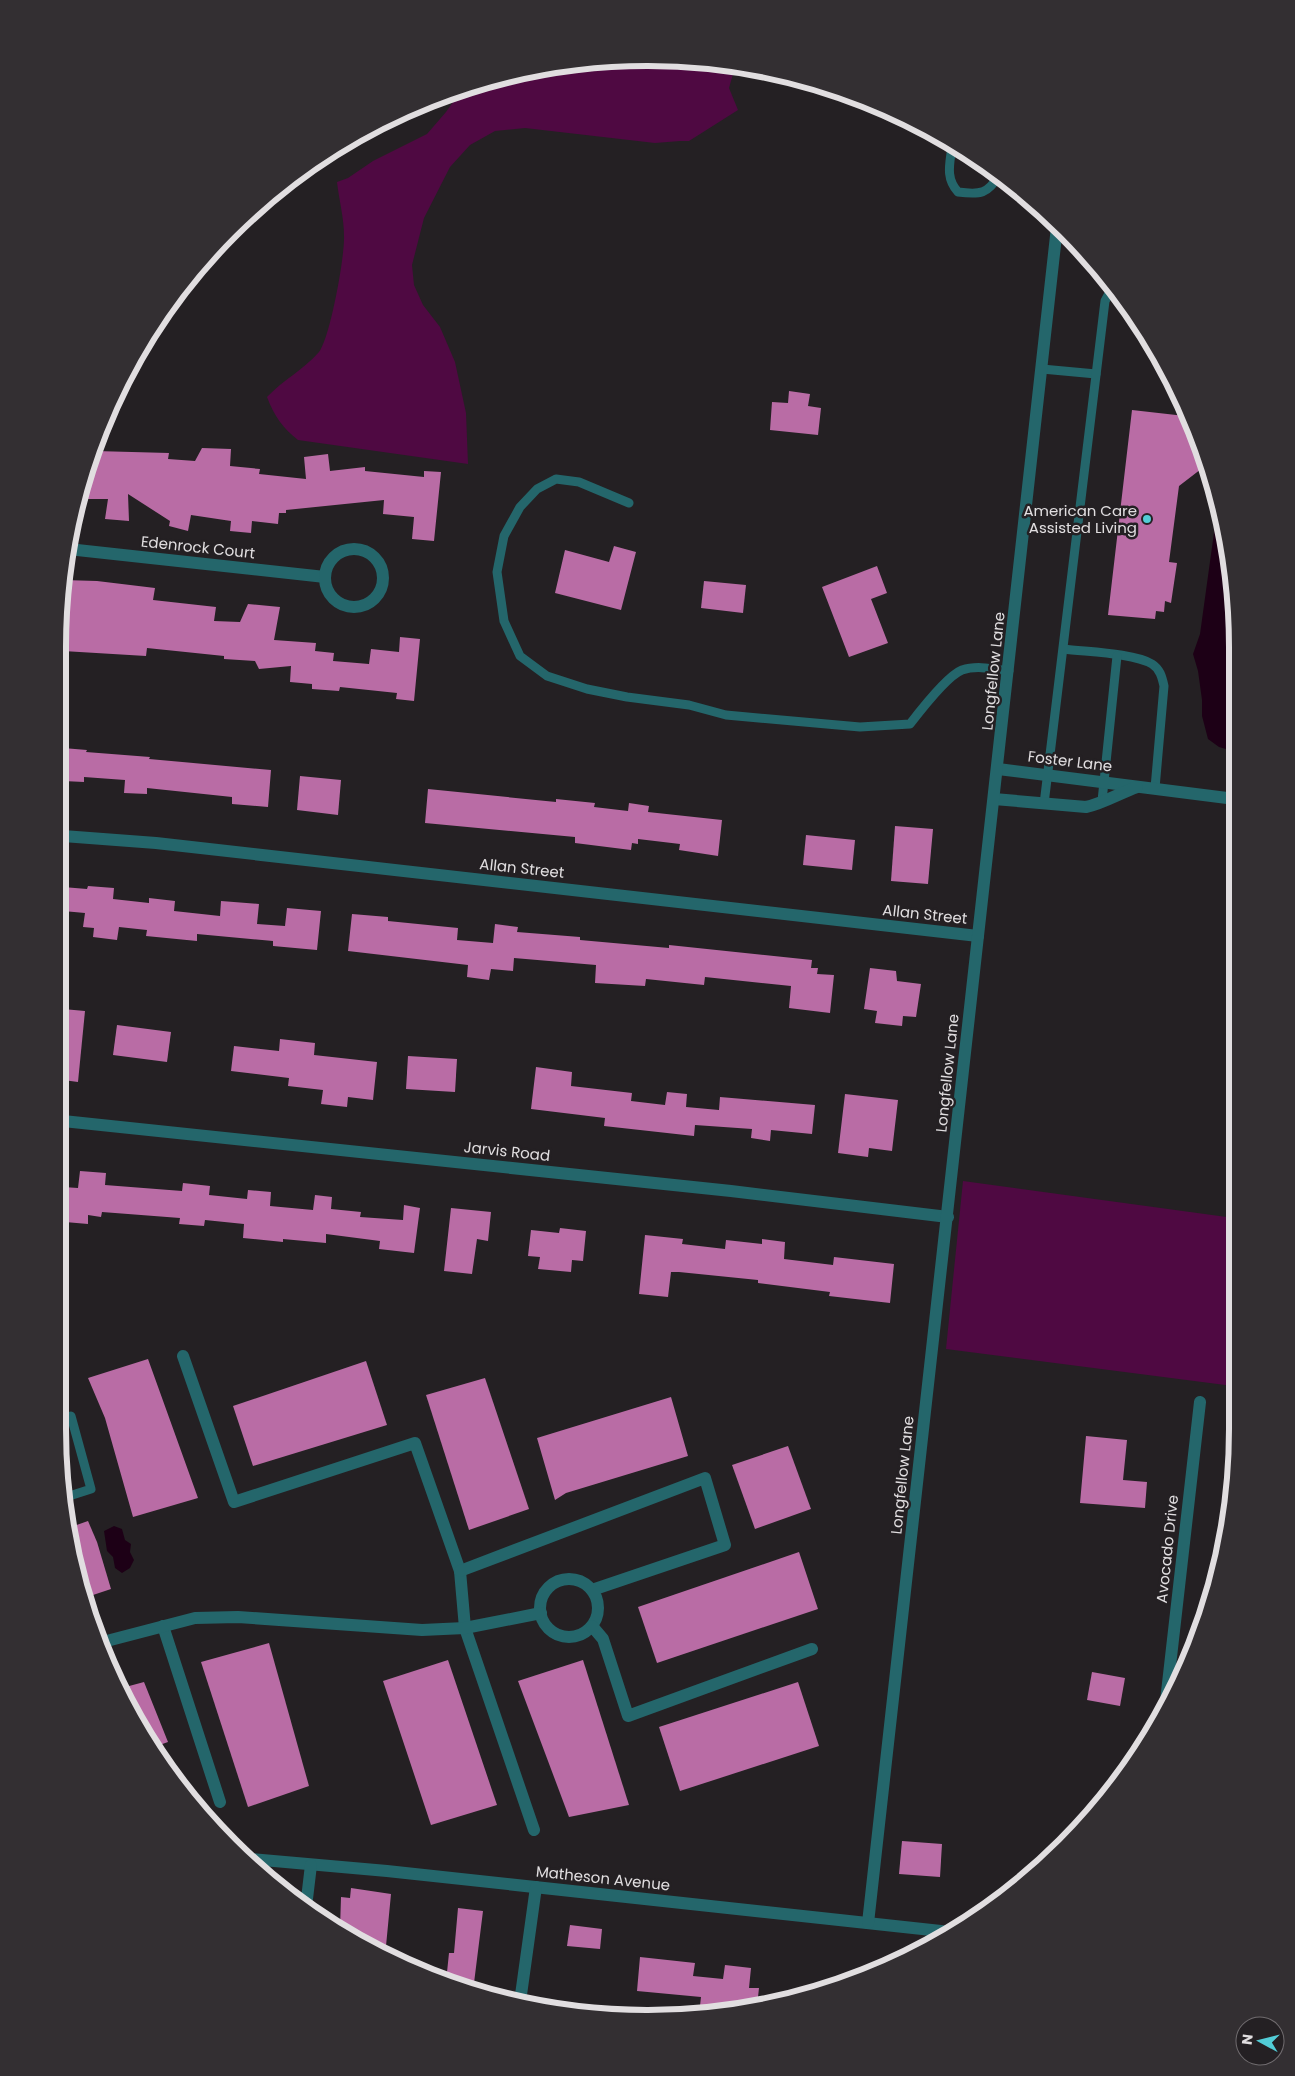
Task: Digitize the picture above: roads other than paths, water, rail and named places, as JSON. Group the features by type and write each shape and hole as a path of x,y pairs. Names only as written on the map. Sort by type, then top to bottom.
{"street":[{"name":"Longfellow Lane","path":"868,1923 1056,234"},
{"path":"355,549 365,551 373,556 380,566 383,576 381,589 376,598 357,607 346,606 336,602 330,594 325,577 330,562 337,554 355,549"},
{"name":"Edenrock Court","path":"75,550 325,577"},
{"name":"Foster Lane","path":"998,769 1229,798"},
{"name":"Foster Lane","path":"994,799 1086,807 1097,805 1102,801 1139,786"},
{"name":"Allan Street","path":"66,836 156,843 978,936"},
{"name":"Jarvis Road","path":"66,1121 731,1191 948,1217"},
{"path":"183,1356 234,1502 415,1443 460,1571 465,1628 534,1830"},
{"name":"Avocado Drive","path":"1167,1689 1200,1402"},
{"path":"460,1571 705,1478 725,1546 592,1590"},
{"path":"576,1580 592,1590 598,1608 592,1626 576,1636 557,1635 550,1630 541,1613 540,1604 544,1595 557,1582 576,1580"},
{"path":"106,1641 195,1618 213,1617 422,1630 465,1628 541,1613"},
{"path":"163,1626 220,1802"},
{"path":"592,1626 603,1639 628,1716 812,1649"},
{"name":"Matheson Avenue","path":"257,1860 536,1887 940,1931"},
{"path":"307,1899 311,1865"},
{"path":"521,1996 536,1887"}],"lane":[{"path":"951,152 949,176 951,185 958,192 981,193 990,188 995,181"},
{"path":"1044,804 1064,649 1104,301 1109,294"},
{"path":"1042,369 1096,374"},
{"path":"629,503 579,482 556,479 537,489 520,507 504,536 497,572 504,621 520,656 548,676 587,688 627,697 688,705 726,715 860,727 910,724 942,687 960,670 979,667 1009,670"},
{"path":"1064,649 1140,658 1153,664 1161,673 1164,686 1155,788"},
{"path":"1102,801 1117,656"},
{"path":"66,1418 71,1416 91,1489 70,1496"}],"place":[{"name":"American Care Assisted Living","path":"1147,519"}]}
